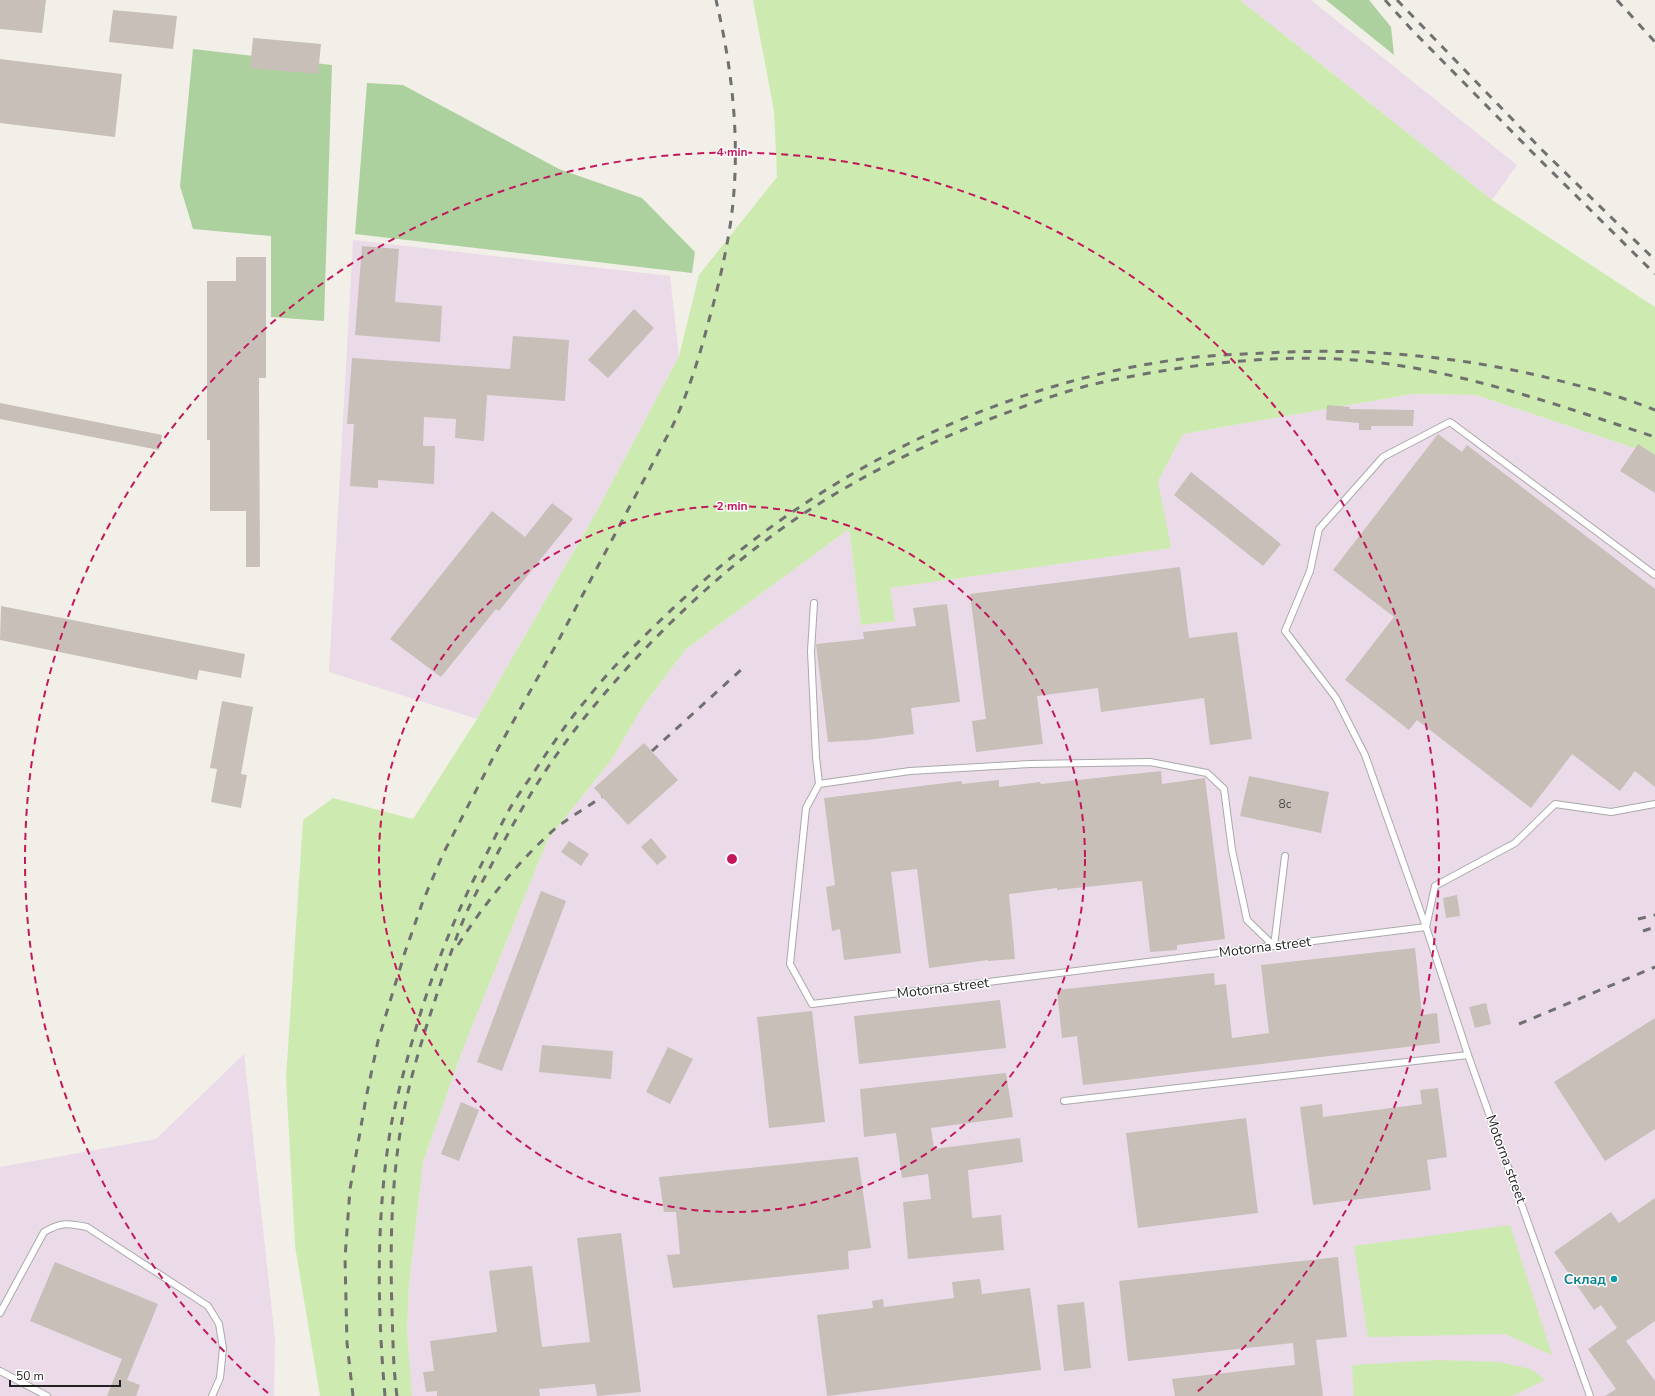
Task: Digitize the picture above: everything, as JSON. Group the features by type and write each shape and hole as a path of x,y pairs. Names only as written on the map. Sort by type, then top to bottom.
{"lane":[{"path":"1426,927 1366,755 1336,698 1285,631 1310,572 1319,529 1383,457 1450,422 1655,575"},
{"path":"814,603 811,650 816,757 819,784 910,771 1030,764 1150,762 1207,773 1224,789 1232,850 1247,920 1274,946"},
{"name":"Motorna street","path":"819,784 806,808 790,964 812,1004 1426,927 1468,1055 1564,1319 1590,1396"},
{"path":"1426,927 1435,886 1515,843 1556,804 1611,812 1655,804"},
{"path":"1274,946 1285,856"},
{"path":"1064,1101 1468,1055"},
{"path":"0,1313 44,1232 57,1225 73,1224 87,1227 208,1306 219,1324 223,1348 220,1378 212,1396"},
{"path":"0,1371 47,1396"}],"shaded area":[{"path":"1240,0 1311,0 1517,165 1492,200"},
{"path":"353,240 670,276 679,356 597,511 477,719 329,672"},
{"path":"1413,394 1476,395 1655,455 1655,1396 411,1396 407,1330 409,1285 423,1162 464,1046 548,839 612,759 643,706 686,649 849,529 861,624 889,588 1170,548 1158,481 1183,434"},
{"path":"244,1054 275,1339 274,1396 0,1396 0,1167 156,1139"}],"green space":[{"path":"753,0 1240,0 1492,200 1655,307 1655,455 1476,395 1413,394 1183,434 1158,481 1171,548 890,588 895,621 861,625 849,529 686,649 643,706 612,759 548,839 464,1046 423,1162 409,1285 407,1330 412,1396 320,1396 295,1246 286,1078 303,820 333,798 413,819 477,719 597,511 679,356 699,275 777,177 774,111"},
{"path":"1326,0 1369,0 1391,27 1394,55"},
{"path":"193,49 332,65 324,321 271,317 271,236 193,229 180,186"},
{"path":"367,83 403,85 559,169 642,198 695,252 692,273 355,234"},
{"path":"1510,1225 1552,1355 1505,1334 1368,1337 1354,1246"},
{"path":"1437,1360 1499,1362 1531,1369 1545,1380 1512,1396 1354,1396 1352,1365"}],"building":[{"path":"0,0 46,0 42,33 0,29"},
{"path":"113,10 177,16 173,49 109,42"},
{"path":"253,38 321,44 318,74 250,68"},
{"path":"0,59 122,74 115,137 0,123"},
{"path":"362,246 399,249 395,302 442,306 440,342 355,335"},
{"path":"236,257 266,257 266,378 259,378 260,567 246,567 246,511 210,511 210,440 207,440 207,281 236,281"},
{"path":"634,309 654,328 608,378 588,360"},
{"path":"513,336 569,340 565,401 487,395 484,441 455,438 456,419 424,417 423,446 435,446 434,484 378,480 378,488 350,486 354,424 347,424 352,358 510,369"},
{"path":"0,403 162,435 159,450 0,419"},
{"path":"1327,405 1350,407 1349,409 1414,410 1413,426 1371,426 1371,430 1359,430 1359,423 1326,420"},
{"path":"1438,434 1462,452 1467,445 1655,589 1655,787 1635,771 1620,791 1572,754 1531,808 1417,720 1409,730 1345,680 1394,617 1333,570"},
{"path":"1638,444 1655,455 1655,493 1620,471"},
{"path":"1191,472 1281,544 1263,566 1174,495"},
{"path":"552,503 573,519 499,611 496,609 441,677 390,639 492,511 525,537"},
{"path":"1180,567 1189,638 1237,632 1252,739 1210,745 1204,698 1101,712 1098,688 1037,696 1043,744 976,752 972,721 986,719 970,594"},
{"path":"947,604 960,702 911,708 914,734 867,740 828,742 816,644 864,639 863,632 916,626 913,608"},
{"path":"1,606 245,654 241,678 199,670 197,680 0,640"},
{"path":"222,701 253,707 241,774 247,775 241,808 211,802 217,769 210,768"},
{"path":"644,743 678,780 628,825 594,788"},
{"path":"1161,771 1162,784 1205,778 1225,939 1177,945 1177,950 1150,952 1142,881 1057,890 1057,888 1009,894 1015,959 988,960 929,968 917,869 891,872 901,953 844,960 840,929 832,931 826,887 835,885 824,798 962,781 962,784 999,780 999,787"},
{"path":"1249,776 1329,792 1321,833 1240,816"},
{"path":"651,838 667,857 657,865 641,847"},
{"path":"569,841 589,854 581,866 561,852"},
{"path":"541,891 566,901 502,1071 477,1062"},
{"path":"1457,895 1460,916 1446,918 1443,898"},
{"path":"1415,948 1422,1015 1437,1013 1440,1043 1083,1085 1077,1036 1062,1038 1057,990 1214,973 1215,985 1226,984 1232,1038 1269,1033 1261,965"},
{"path":"1000,1000 1006,1048 859,1064 854,1016"},
{"path":"1486,1003 1491,1024 1475,1028 1469,1007"},
{"path":"812,1011 825,1122 769,1128 757,1017"},
{"path":"1655,1018 1655,1129 1605,1161 1554,1082"},
{"path":"542,1045 613,1051 611,1079 539,1072"},
{"path":"668,1047 693,1059 670,1104 646,1092"},
{"path":"1006,1073 1013,1117 931,1128 934,1149 1020,1138 1023,1162 968,1170 972,1218 1001,1215 1004,1250 908,1259 903,1202 931,1199 928,1174 902,1178 896,1133 864,1137 860,1089"},
{"path":"1438,1088 1447,1157 1427,1160 1431,1190 1313,1205 1300,1107 1322,1104 1323,1117 1422,1104 1420,1090"},
{"path":"461,1102 479,1110 459,1161 441,1154"},
{"path":"1246,1118 1258,1213 1138,1228 1126,1133"},
{"path":"858,1157 871,1248 848,1251 849,1269 673,1288 667,1255 680,1254 676,1212 664,1212 659,1177"},
{"name":"Склад","path":"1655,1198 1655,1321 1626,1341 1655,1381 1655,1396 1605,1396 1616,1389 1588,1349 1617,1328 1601,1305 1594,1310 1554,1252 1611,1212 1619,1223"},
{"path":"621,1233 641,1392 597,1396 595,1384 539,1389 540,1396 437,1396 437,1391 426,1392 423,1372 434,1371 430,1341 497,1332 489,1271 532,1266 542,1347 590,1342 577,1238"},
{"path":"1338,1257 1347,1337 1316,1340 1323,1396 1175,1396 1172,1379 1295,1365 1293,1343 1128,1361 1119,1281"},
{"path":"55,1262 158,1304 127,1380 140,1385 136,1396 107,1396 122,1359 30,1321"},
{"path":"980,1279 982,1294 1030,1288 1041,1370 827,1396 817,1315 873,1308 872,1301 883,1299 884,1307 954,1298 952,1282"},
{"path":"1084,1302 1091,1368 1064,1371 1057,1305"}],"railway":[{"path":"353,1396 347,1343 345,1258 350,1189 378,1041 405,952 423,901 443,854 495,754 556,645 671,429 693,376 716,296 731,220 735,165 734,109 731,82 716,0"},
{"path":"1385,0 1412,30 1533,153 1655,274"},
{"path":"1397,0 1541,149 1655,260"},
{"path":"1617,0 1655,42"},
{"path":"385,1396 380,1328 379,1261 380,1227 386,1160 391,1126 407,1060 428,990 445,945 463,901 509,810 567,724 606,676 626,655 667,614 723,564 782,519 845,478 911,442 979,412 1050,387 1123,369 1197,357 1223,355 1342,352 1420,356 1497,367 1535,375 1603,392 1655,410"},
{"path":"397,1396 393,1353 391,1264 393,1196 401,1127 407,1094 426,1029 446,966 465,916 524,805 563,745 581,722 628,667 671,622 717,580 766,540 817,505 858,480 923,447 990,419 1027,405 1090,385 1151,373 1213,364 1307,358 1378,362 1458,377 1538,399 1655,437"},
{"path":"652,751 743,668"},
{"path":"458,945 491,898 529,854 556,828 602,797"},
{"path":"1638,919 1655,915"},
{"path":"1643,931 1655,927"},
{"path":"1519,1024 1655,967"}],"place":[{"name":"Склад","path":"1614,1279"}]}
